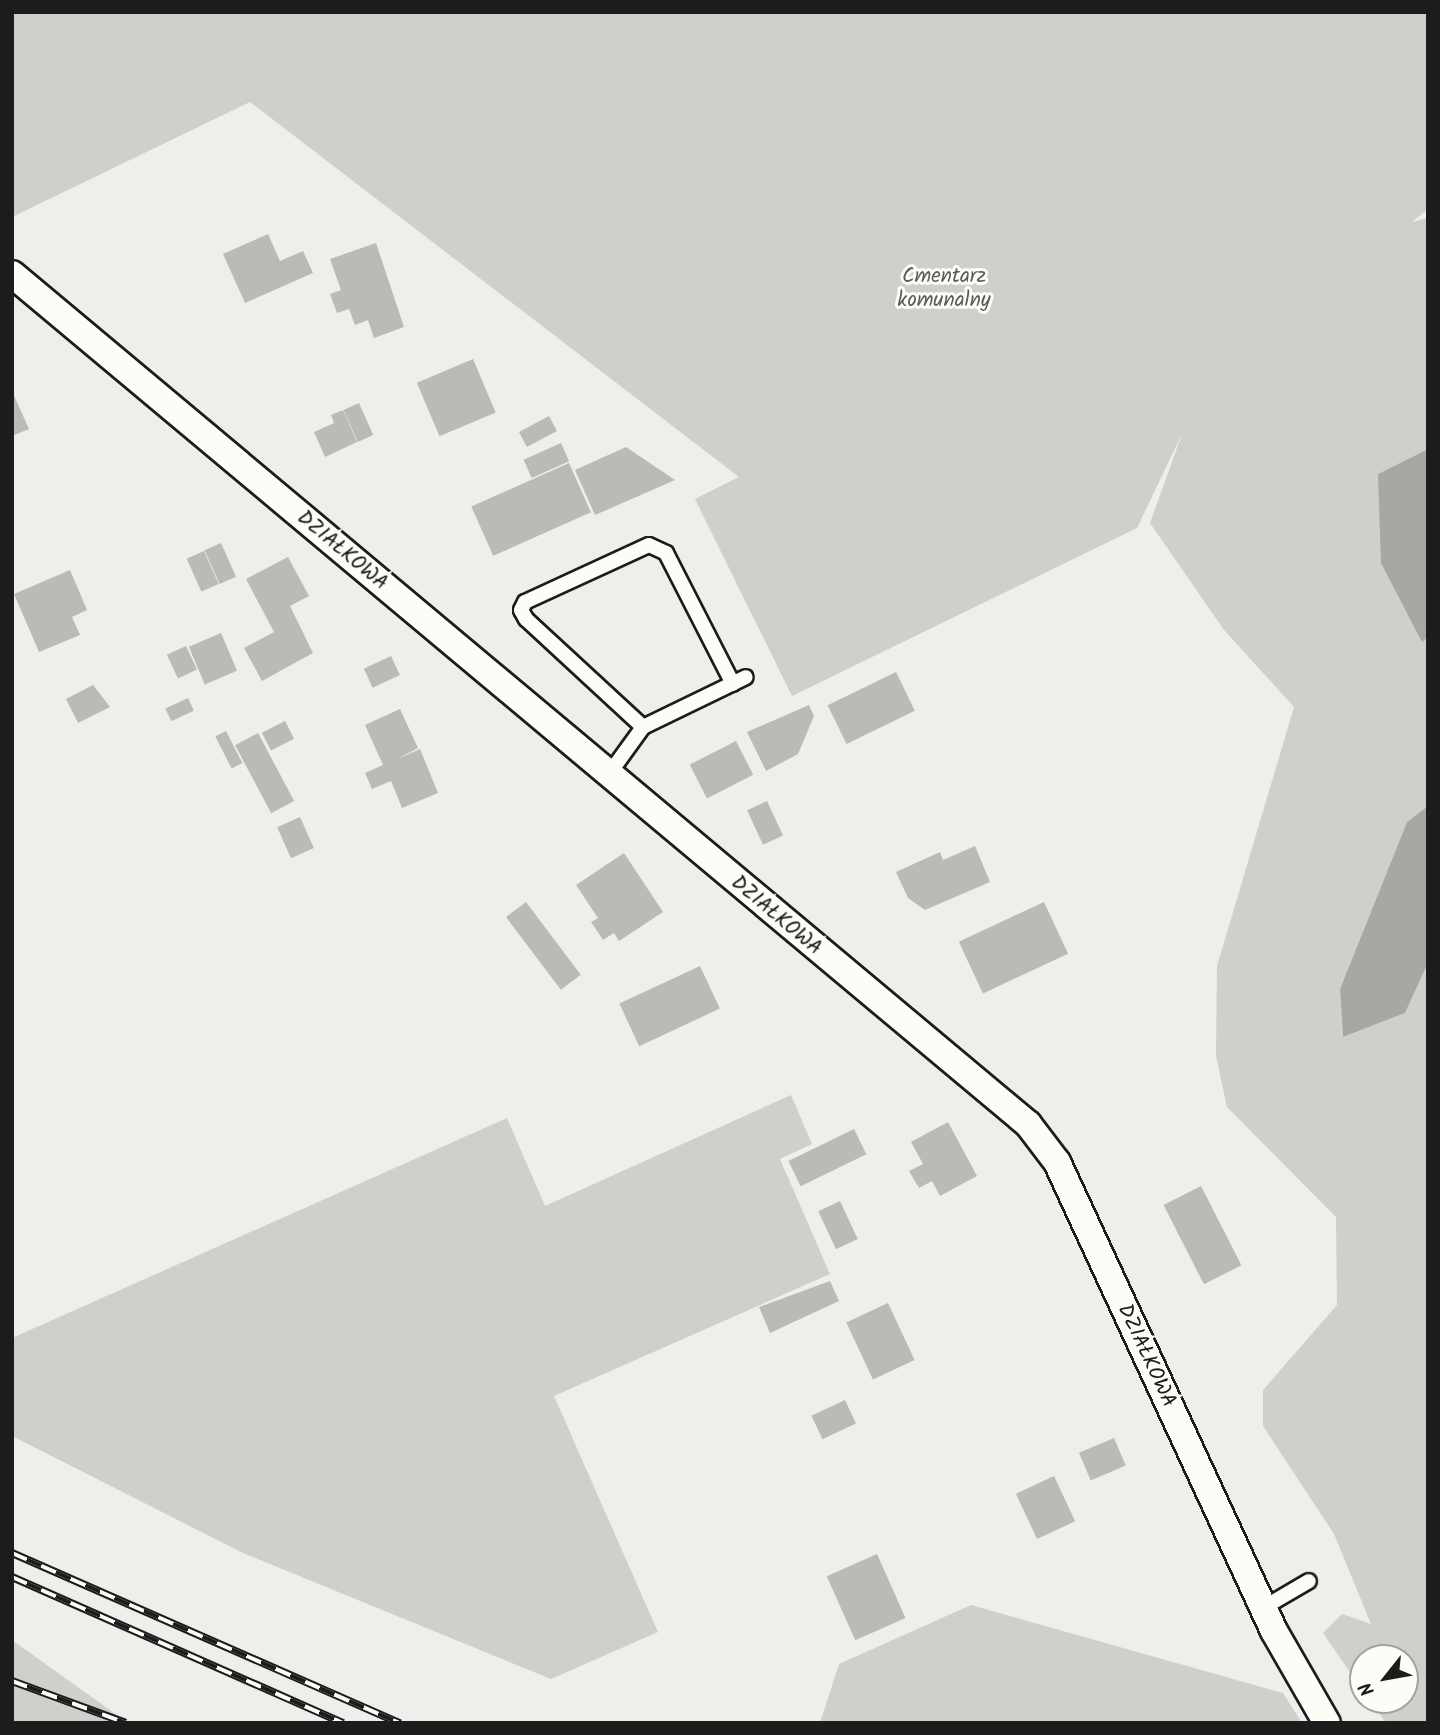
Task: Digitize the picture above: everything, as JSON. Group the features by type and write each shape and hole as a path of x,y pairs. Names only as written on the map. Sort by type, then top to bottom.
{"street":[{"name":"DZIAŁKOWA","path":"12,274 996,1096 1044,1143 1263,1608 1327,1723"}],"lane":[{"path":"609,774 643,727 740,681 666,552 649,545 525,602 521,610 526,619 643,727"},
{"path":"1263,1608 1309,1581"}],"green space":[{"name":"Cmentarz komunalny","path":"12,12 1428,12 1428,209 1412,222 1428,218 1428,449 1378,474 1423,641 1428,637 1428,806 1407,822 1340,989 1343,1037 1405,1013 1428,963 1428,1723 1386,1723 1380,1714 1419,1714 1419,1644 1349,1644 1349,1671 1323,1633 1342,1614 1371,1624 1334,1534 1263,1426 1263,1390 1337,1305 1336,1217 1227,1107 1216,1056 1217,966 1294,707 1224,630 1150,523 1182,434 1137,528 792,696 695,499 739,477 250,102 12,217"},
{"path":"791,1095 812,1144 780,1159 830,1274 554,1396 658,1632 551,1679 243,1553 12,1436 12,1338 507,1118 545,1206"},
{"path":"971,1605 1283,1693 1302,1723 820,1723 839,1664"},
{"path":"12,1640 128,1723 12,1723"}],"shaded area":[{"path":"1428,449 1428,637 1422,642 1381,563 1378,474"},
{"path":"1428,806 1428,963 1405,1013 1343,1037 1340,989 1407,822"}],"building":[{"path":"268,234 280,261 303,251 313,273 245,303 223,254"},
{"path":"376,243 404,327 374,338 368,320 355,325 349,309 337,313 330,294 341,290 330,259"},
{"path":"473,359 496,412 440,436 417,383"},
{"path":"12,391 29,429 12,436"},
{"path":"359,403 373,435 358,442 343,410"},
{"path":"343,410 357,442 325,457 314,432 334,423 331,415"},
{"path":"549,416 557,431 527,447 519,432"},
{"path":"561,443 569,461 532,478 524,460"},
{"path":"626,447 675,480 595,515 575,470"},
{"path":"569,463 591,512 493,556 471,507"},
{"path":"221,543 236,577 220,584 205,550"},
{"path":"204,551 219,584 201,592 187,559"},
{"path":"288,557 309,596 290,606 313,653 262,681 244,648 274,632 246,579"},
{"path":"70,570 87,610 72,617 80,635 39,652 14,594"},
{"path":"221,633 237,671 205,684 189,647"},
{"path":"186,646 197,670 178,678 167,655"},
{"path":"391,656 400,675 373,688 364,669"},
{"path":"896,672 915,711 847,744 828,705"},
{"path":"93,685 110,707 78,723 66,699"},
{"path":"188,698 194,711 171,721 165,709"},
{"path":"809,705 814,716 798,754 766,771 747,732"},
{"path":"400,709 418,748 397,759 420,749 438,793 402,808 391,781 372,789 365,773 383,765 365,725"},
{"path":"285,721 294,739 271,751 262,733"},
{"path":"226,731 242,763 232,769 215,736"},
{"path":"258,733 294,801 271,813 235,745"},
{"path":"736,741 753,775 707,798 690,765"},
{"path":"767,801 783,835 763,845 747,810"},
{"path":"300,817 314,848 291,858 277,827"},
{"path":"975,846 990,882 925,910 908,898 896,872 940,852 943,860"},
{"path":"624,853 663,912 619,941 614,933 603,940 591,922 598,918 576,885"},
{"path":"526,902 581,975 561,990 506,917"},
{"path":"1044,902 1068,954 983,993 959,942"},
{"path":"700,966 720,1009 639,1046 619,1004"},
{"path":"948,1122 977,1176 940,1196 932,1181 919,1188 909,1171 923,1164 911,1142"},
{"path":"854,1129 866,1154 801,1186 788,1161"},
{"path":"1201,1186 1241,1265 1204,1284 1164,1205"},
{"path":"840,1201 858,1239 836,1249 818,1211"},
{"path":"830,1281 839,1301 770,1333 759,1307"},
{"path":"888,1303 915,1360 873,1380 846,1322"},
{"path":"845,1400 856,1424 822,1439 811,1416"},
{"path":"1114,1438 1126,1466 1091,1480 1079,1453"},
{"path":"1054,1476 1075,1521 1037,1539 1016,1494"},
{"path":"877,1554 905,1618 855,1640 827,1576"}],"railway":[{"path":"12,1553 400,1723"},
{"path":"12,1577 343,1723"},
{"path":"12,1681 126,1723"}]}
